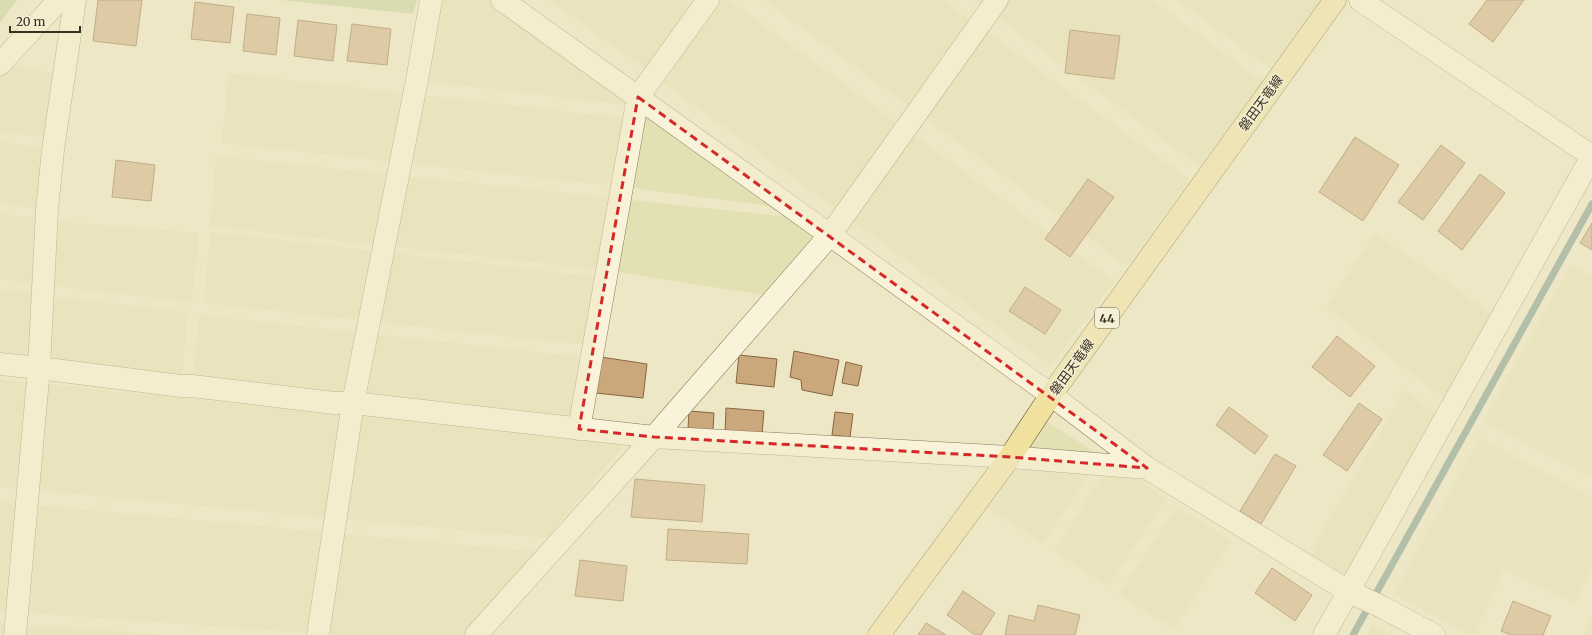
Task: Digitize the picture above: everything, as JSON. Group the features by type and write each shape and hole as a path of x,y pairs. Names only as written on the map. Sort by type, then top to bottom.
{"main road":[{"name":"磐田天竜線","path":"879,635 1010,457 1051,396 1335,0"}],"street":[{"path":"0,64 59,0"},
{"path":"15,635 39,368 53,150 75,0"},
{"path":"318,635 352,403 417,80 431,0"},
{"path":"502,0 830,235 1147,468 1348,591 1384,608 1434,635"},
{"path":"579,429 638,97 708,0"},
{"path":"476,635 654,437 830,235 998,0"},
{"path":"1324,635 1592,156 1360,0"},
{"path":"0,364 181,386 192,386 334,403 352,403 654,437 1010,457 1147,468"}],"highlighted area":[{"path":"638,97 1147,468 1010,457 654,437 579,429"}],"shaded area":[{"path":"432,0 498,0 782,208 625,187 222,143 228,73 632,119 636,106 417,80"},
{"path":"550,0 729,0 1114,281 1051,366"},
{"path":"764,0 943,0 1190,180 1127,266"},
{"path":"974,0 1152,0 1263,82 1200,167"},
{"path":"1177,0 1323,0 1272,70"},
{"path":"1,63 64,75 55,139 0,132"},
{"path":"0,142 53,150 47,210 0,203"},
{"path":"216,156 808,219 824,242 776,297 604,270 210,226"},
{"path":"0,214 46,219 40,284 0,279"},
{"path":"51,221 199,233 192,302 45,285"},
{"path":"210,232 606,278 594,346 204,303"},
{"path":"1375,233 1495,316 1447,401 1326,307"},
{"path":"1571,265 1592,277 1592,478 1483,422"},
{"path":"0,289 40,294 33,358 0,355"},
{"path":"44,296 188,312 181,386 38,360"},
{"path":"199,315 592,358 581,422 192,386"},
{"path":"0,379 347,415 632,435 547,538 0,487"},
{"path":"1404,390 1438,414 1346,579 1309,555"},
{"path":"1046,421 1101,456 1043,544 989,509"},
{"path":"1480,438 1592,498 1592,566 1574,603 1504,570 1474,635 1470,635 1393,594"},
{"path":"1111,462 1166,498 1108,586 1054,551"},
{"path":"0,502 550,553 465,635 339,635 0,611"},
{"path":"1177,506 1231,541 1174,629 1119,594"},
{"path":"1592,616 1592,635 1583,635"},
{"path":"0,623 166,635 0,635"},
{"path":"1372,625 1393,635 1367,635"}],"green space":[{"path":"0,0 17,0 0,23"},
{"path":"281,0 417,0 413,14"}],"building":[{"path":"98,0 142,0 136,46 93,41"},
{"path":"1487,0 1524,0 1493,42 1469,24"},
{"path":"195,2 234,7 230,43 191,39"},
{"path":"247,14 280,18 276,55 243,51"},
{"path":"298,20 337,25 333,61 294,56"},
{"path":"352,24 391,29 387,65 347,61"},
{"path":"1070,30 1120,36 1114,79 1065,73"},
{"path":"1355,137 1399,165 1363,221 1319,192"},
{"path":"1441,145 1465,163 1423,220 1398,202"},
{"path":"116,160 155,165 151,201 112,197"},
{"path":"1480,174 1505,193 1462,250 1438,231"},
{"path":"1088,179 1114,197 1070,257 1045,239"},
{"path":"1592,223 1592,250 1580,243"},
{"path":"1025,287 1061,310 1045,334 1009,311"},
{"path":"1337,336 1375,366 1350,397 1312,367"},
{"path":"794,351 839,360 832,396 802,390 801,380 790,377"},
{"path":"739,355 777,359 774,387 736,383"},
{"path":"601,357 647,364 643,398 596,393"},
{"path":"846,362 862,366 858,386 842,383"},
{"path":"1359,403 1382,419 1347,471 1323,455"},
{"path":"1229,407 1268,436 1255,454 1216,425"},
{"path":"726,408 764,411 762,435 725,433"},
{"path":"689,411 714,413 713,430 688,429"},
{"path":"835,412 853,414 850,437 832,435"},
{"path":"1275,454 1296,466 1261,524 1240,511"},
{"path":"635,479 705,485 702,522 631,517"},
{"path":"668,529 749,534 747,564 666,560"},
{"path":"580,560 627,566 623,601 575,596"},
{"path":"1272,568 1312,595 1295,621 1255,593"},
{"path":"963,591 995,613 981,635 975,635 947,615"},
{"path":"1513,601 1551,616 1543,635 1511,635 1501,631"},
{"path":"1038,605 1080,615 1075,635 1005,635 1009,615 1034,621"},
{"path":"926,623 946,635 918,635"}],"waterway":[{"path":"1353,635 1592,204"}]}
